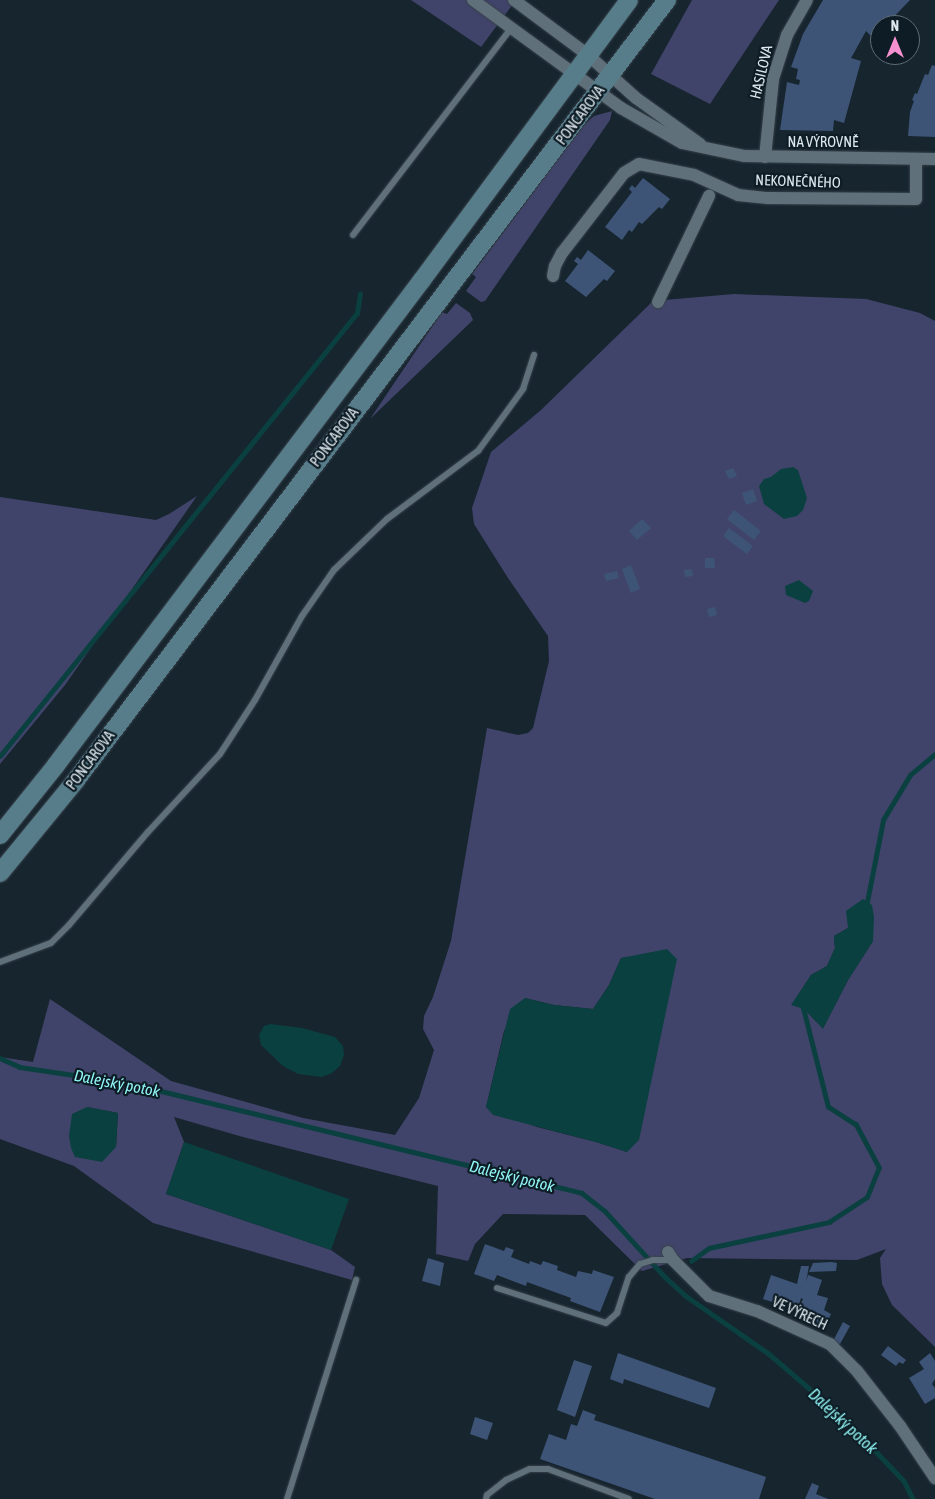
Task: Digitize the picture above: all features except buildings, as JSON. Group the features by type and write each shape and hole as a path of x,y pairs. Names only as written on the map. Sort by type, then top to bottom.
{"main road":[{"name":"PONCAROVA","path":"0,835 56,765 434,265 629,0"},
{"name":"PONCAROVA","path":"0,873 82,772 667,0"}],"street":[{"name":"NA VÝROVNĚ","path":"473,0 598,92 664,135 682,143 729,155 935,159"},
{"name":"NA VÝROVNĚ","path":"514,0 588,55 636,98 690,138 711,150"},
{"name":"HASILOVA","path":"765,157 773,79 787,35 807,0"},
{"name":"NEKONEČNÉHO","path":"553,276 555,266 562,253 630,167 647,165 694,175 738,195 768,198 916,199 916,159"},
{"path":"658,302 709,196"},
{"name":"VE VÝRECH","path":"670,1256 709,1296 757,1311 830,1344 857,1371 900,1426 935,1478"}],"lane":[{"path":"353,235 511,28"},
{"path":"709,196 715,183"},
{"path":"0,962 50,943 220,754 255,700 302,616 334,570 387,519 478,451 523,389 534,355"},
{"path":"497,1288 606,1323 617,1313 629,1277 640,1264 670,1256"},
{"path":"287,1499 356,1280"},
{"path":"486,1499 487,1495 506,1480 530,1469 548,1469 629,1499"}],"shaded area":[{"path":"411,0 516,0 481,47"},
{"path":"692,0 779,0 710,104 651,74"},
{"path":"612,111 610,120 485,301 481,302 466,291 476,277 472,274 584,125 594,116"},
{"path":"734,294 866,299 920,313 935,321 935,1347 892,1305 882,1284 880,1258 886,1249 857,1260 687,1258 642,1271 585,1215 503,1214 475,1244 468,1261 436,1254 438,1186 243,1137 174,1117 184,1142 166,1194 331,1250 355,1267 352,1280 153,1223 74,1166 0,1139 0,1057 33,1062 50,999 171,1081 303,1118 395,1135 419,1098 434,1050 423,1029 424,1016 433,997 451,941 487,728 518,735 528,733 533,728 549,661 548,636 474,524 472,508 491,452 541,410 653,301","holes":["848,928 873,941 848,980 823,1028 803,1008 792,1005 811,975 827,966 835,948 834,936","633,957 627,1152 537,1127 486,1107 504,1031 525,998 554,1005 593,1009 609,985 621,958","87,1107 118,1113 116,1147"]},
{"path":"456,303 470,313 473,320 370,419 442,312 447,314"},
{"path":"793,467 798,470 807,498 803,510 797,516 784,519 764,504 759,486 764,479 771,477 781,469"},
{"path":"197,496 65,685 0,764 0,497 156,520"},
{"path":"799,580 813,591 809,601 805,603 786,595 785,586"},
{"path":"863,899 872,905 874,917 873,941 848,980 823,1029 804,1009 791,1005 811,975 827,966 835,948 834,936 848,928 846,911"},
{"path":"667,949 677,959 639,1140 627,1152 493,1115 486,1107 510,1009 525,998 554,1005 593,1009 609,985 621,958"},
{"path":"270,1024 302,1028 335,1037 343,1046 344,1055 340,1066 332,1073 322,1077 298,1074 283,1066 261,1045 259,1035 264,1026"},
{"path":"87,1107 118,1113 116,1147 102,1162 75,1157 71,1148 69,1136 72,1114"},
{"path":"184,1142 349,1199 331,1250 166,1194"}],"waterway":[{"path":"0,756 357,313 360,294"},
{"path":"866,907 883,820 910,775 935,754"},
{"path":"691,1261 709,1248 829,1222 867,1197 879,1168 856,1125 828,1107 803,1008 806,1005"},
{"name":"Dalejský potok","path":"0,1058 20,1067 128,1083 582,1193 605,1211 665,1277 686,1296 768,1353 845,1419 904,1481 913,1499"}]}
